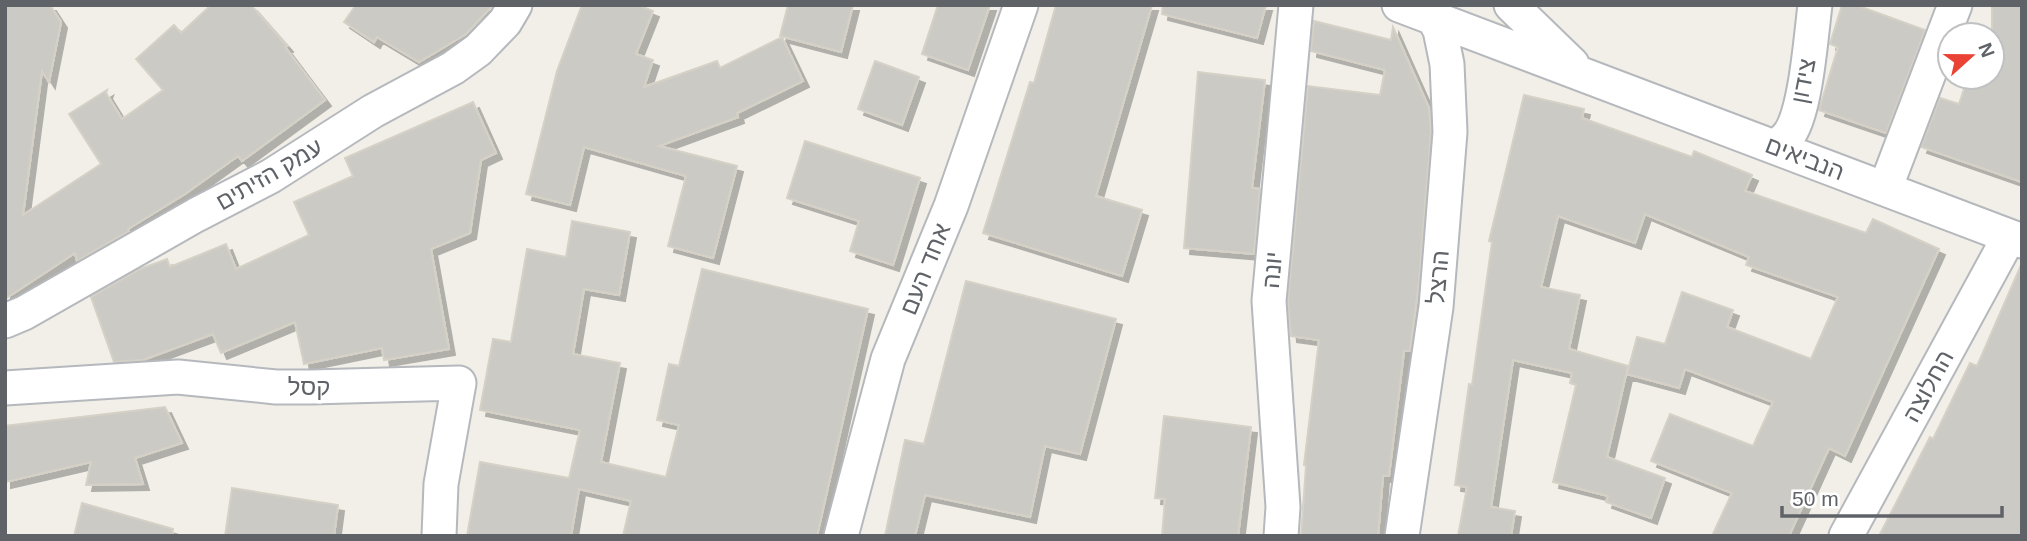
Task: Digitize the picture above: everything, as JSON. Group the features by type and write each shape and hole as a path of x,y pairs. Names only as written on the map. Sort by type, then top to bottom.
{"street":[{"name":"עמק הזיתים","path":"5,321 271,176 373,111 453,68 478,50 505,22 515,5"},
{"name":"אחד העם","path":"841,536 888,359 951,206 1021,5"},
{"name":"יונה","path":"1281,536 1283,507 1269,301 1296,5"},
{"name":"הנביאים","path":"1399,5 2015,239"},
{"name":"הנביאים","path":"1511,5 1554,49 1587,77"},
{"name":"צידון","path":"1773,146 1785,140 1793,128 1803,92 1815,5"},
{"path":"1885,189 1955,5"},
{"name":"הרצל","path":"1402,536 1436,307 1450,132 1447,64 1440,30 1434,19"},
{"name":"החלוצה","path":"1846,536 2015,239"},
{"name":"קסל","path":"5,388 178,377 299,387 459,383 441,484 439,536"}],"building":[{"path":"5,5 50,5 61,22 49,82 42,71 23,215 101,164 69,114 107,90 106,93 122,119 163,90 136,59 174,25 181,33 211,5 251,5 287,46 285,47 325,100 242,161 238,156 185,194 128,229 129,231 77,261 75,253 5,299"},
{"path":"356,5 493,5 466,34 419,62 377,37 374,42 344,22"},
{"path":"582,5 638,5 653,11 636,54 653,60 644,87 717,61 720,68 782,37 803,81 737,113 738,117 659,146 737,166 713,258 668,246 686,176 584,147 570,205 526,194 557,71"},
{"path":"788,5 853,5 841,52 780,36"},
{"path":"938,5 990,5 968,70 922,54"},
{"path":"1056,5 1152,5 1096,196 1142,210 1122,276 983,233 1030,82 1034,83"},
{"path":"1163,5 1266,5 1257,38 1162,14"},
{"path":"1842,5 1856,5 1925,30 1886,133 1819,110 1838,47 1830,44"},
{"path":"1992,5 2022,5 2022,182 1921,147 1940,98 1959,104 1963,91 2006,91 2006,21 1992,21"},
{"path":"1314,21 1391,40 1393,27 1429,108 1431,132 1419,282 1410,351 1404,351 1389,476 1383,476 1378,536 1301,536 1304,465 1319,340 1291,336 1288,301 1308,86 1380,95 1385,70 1311,51"},
{"path":"875,61 919,77 902,125 858,109"},
{"path":"1198,72 1265,80 1252,188 1260,189 1254,254 1184,248"},
{"path":"1524,95 1584,109 1582,118 1692,157 1694,151 1752,175 1745,191 1866,233 1873,219 1939,249 1845,456 1829,448 1789,536 1712,536 1732,493 1651,461 1670,414 1753,446 1773,402 1685,369 1679,388 1627,374 1637,337 1665,344 1682,292 1733,310 1727,327 1811,359 1838,297 1746,265 1749,257 1645,214 1635,243 1558,216 1541,287 1580,295 1569,349 1628,366 1607,457 1665,478 1651,518 1606,502 1608,496 1553,482 1576,385 1570,383 1572,373 1513,360 1491,507 1515,511 1511,536 1458,536 1467,487 1455,485 1492,242 1489,241"},
{"path":"473,102 496,153 481,160 470,233 431,249 449,349 384,360 382,348 304,364 295,322 221,353 213,334 143,360 114,362 91,297 140,269 167,259 170,267 226,244 236,269 309,235 294,202 353,176 345,158"},
{"path":"805,141 920,178 893,265 850,251 859,221 787,198"},
{"path":"572,221 630,232 619,295 584,289 573,354 620,363 601,462 666,477 679,425 657,420 669,364 679,366 702,269 868,309 817,536 623,536 631,501 579,489 571,536 467,536 480,462 569,478 580,430 480,410 493,339 511,342 527,249 566,257"},
{"path":"2022,263 2022,536 1879,536 1930,437 1933,439 1970,363 1977,366"},
{"path":"966,281 1116,319 1080,454 1045,446 1030,517 925,495 915,536 885,536 905,440 924,444"},
{"path":"165,407 182,443 135,458 143,484 86,485 91,462 5,482 5,426"},
{"path":"1164,416 1251,427 1238,536 1162,536 1165,499 1155,498"},
{"path":"232,488 338,505 334,536 225,536"},
{"path":"82,503 173,529 172,536 74,536"}]}
